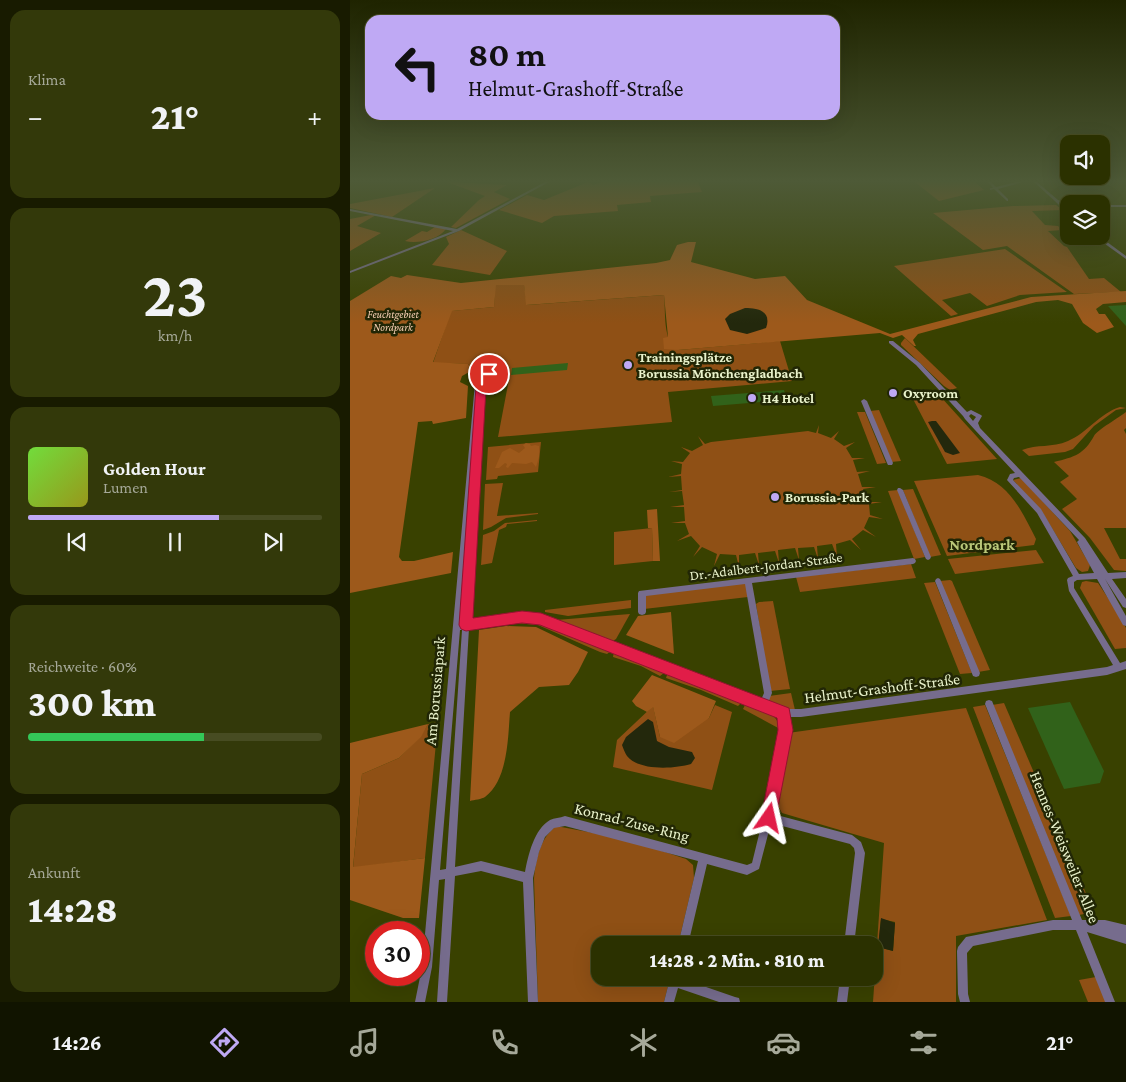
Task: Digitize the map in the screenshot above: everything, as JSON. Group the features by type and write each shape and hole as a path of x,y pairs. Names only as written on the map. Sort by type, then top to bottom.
{"street":[{"path":"451,229 458,230"},
{"path":"350,272 458,230"},
{"path":"1108,245 1126,258"},
{"path":"891,342 910,357 1072,528 1108,576 1126,605"},
{"name":"Am Borussiapark","path":"420,1002 427,967 456,628 480,383 442,1002"},
{"path":"864,401 890,464"},
{"path":"966,415 971,412 979,416 976,422 977,429"},
{"path":"1020,474 1012,476 1010,480 1039,512 1077,577"},
{"path":"900,490 928,557"},
{"path":"1072,528 1126,623"},
{"name":"Dr.-Adalbert-Jordan-Straße","path":"642,612 642,592 913,561"},
{"path":"1123,666 1071,590 1070,580 1077,577 1099,575 1126,575"},
{"path":"748,581 768,693 763,706"},
{"path":"938,581 976,673"},
{"name":"Helmut-Grashoff-Straße","path":"456,628 522,617 541,619 783,713 801,713 962,692 1107,671 1123,666"},
{"name":"Hennes-Weisweiler-Allee","path":"989,704 1110,1002"},
{"name":"Konrad-Zuse-Ring","path":"533,1002 528,878 534,852 542,834 552,824 560,821 632,838 747,870 753,869 759,861 786,730 783,713"},
{"path":"769,818 852,840 858,845 860,853 850,936"},
{"path":"685,936 704,858"},
{"path":"435,876 481,866 528,878"},
{"path":"965,1002 963,994 962,951 970,941 1053,925 1105,925 1126,930"},
{"path":"1080,925 1126,939"},
{"path":"668,1002 673,986"},
{"path":"693,986 735,1002"},
{"path":"842,1002 844,986"}],"shaded area":[{"path":"350,229 366,229 381,233 350,251"},
{"path":"432,229 446,229 438,236 427,240 405,241 422,231 427,232"},
{"path":"954,229 1060,229 1048,231 1060,242 1060,245 1067,247 1089,279 1104,278 1121,292 1074,294 1007,246 983,250"},
{"path":"461,230 507,251 490,275 432,265 449,244 446,237"},
{"path":"1005,249 1067,292 1020,295 987,306 970,293 942,300 958,314 951,316 894,266"},
{"name":"Trainingsplätze Borussia Mönchengladbach","path":"524,284 527,305 664,295 667,333 669,340 678,350 780,341 792,381 668,392 672,422 498,437 510,374 500,374 492,367 473,370 468,364 433,363 451,311 494,307 495,285"},
{"path":"745,308 763,312 767,318 766,328 747,334 730,330 725,319 730,314"},
{"path":"905,338 957,388 950,390 944,386 901,345"},
{"path":"940,396 997,459 947,464 913,399"},
{"path":"1120,407 1126,408 1116,410 1094,426 1073,449 1065,452 1029,456 1022,450 1056,445 1068,441 1106,414"},
{"path":"879,410 901,461 891,462 870,411"},
{"path":"857,412 865,412 886,463 877,464"},
{"path":"1126,412 1126,428 1124,430 1126,434 1126,528 1104,528 1120,559 1126,559 1126,571 1114,570 1090,538 1062,509 1077,499 1060,482 1069,476 1054,462 1078,454 1099,430"},
{"path":"936,421 960,453 953,455 945,452 928,422"},
{"name":"Borussia-Park","path":"819,425 818,433 831,438 839,431 834,439 844,446 855,442 846,448 852,458 865,458 853,460 857,472 870,471 858,474 862,487 876,487 863,489 868,502 882,502 869,504 870,515 883,519 869,517 864,528 876,537 863,530 852,539 861,550 850,540 836,544 837,557 832,544 817,546 818,559 814,547 798,548 799,560 795,548 778,550 779,563 775,551 758,553 759,565 755,553 739,555 739,567 736,555 720,554 714,566 717,554 702,547 693,557 700,546 691,536 677,541 689,534 685,523 671,523 685,521 684,507 670,507 684,505 682,491 669,492 682,490 681,476 668,477 681,474 682,464 671,461 683,462 690,453 681,447 692,451 703,445 698,436 705,444 808,431 816,433"},
{"path":"541,442 538,472 498,476 497,479 486,480 488,447"},
{"path":"978,475 999,485 1014,500 1036,539 1034,545 947,556 914,481"},
{"path":"1021,478 1070,531 1090,565 1088,571 1082,572 1076,568 1041,510 1013,480"},
{"path":"503,483 497,516 538,514 506,518 483,530 485,484"},
{"path":"913,489 941,555 930,557 903,490"},
{"path":"898,490 925,557 914,559 888,491"},
{"path":"537,520 507,524 506,527 499,530 492,563 481,565 483,535 494,531 505,523"},
{"path":"652,528 653,561 614,565 614,532"},
{"path":"1036,550 1044,563 955,574 948,559"},
{"path":"911,564 916,578 800,592 796,577"},
{"path":"950,580 990,670 978,672 940,581"},
{"path":"935,582 972,673 960,674 924,583"},
{"path":"1082,582 1098,583 1118,613 1126,628 1126,648 1115,649 1080,588"},
{"path":"746,583 748,597 644,609 644,595"},
{"path":"631,600 631,608 568,616 545,612 545,610"},
{"path":"773,601 790,689 770,691 756,604"},
{"path":"630,614 616,639 611,642 556,620"},
{"path":"521,620 542,622 611,651 607,654 600,652 538,625 514,623 479,627"},
{"path":"614,651 665,671 660,676 641,666 613,657"},
{"path":"668,672 742,702 738,706 701,690 666,678"},
{"path":"791,693 795,710 772,706 768,698 769,696"},
{"path":"746,703 772,714 776,718 780,729 743,709"},
{"path":"1004,703 1094,912 1079,915 992,705"},
{"path":"715,705 732,712 712,790 613,767 617,740 653,706 660,737 709,718"},
{"path":"985,705 1071,916 1055,918 973,707"},
{"path":"966,708 1047,920 956,936 956,1002 873,1002 874,986 883,986 883,948 893,951 895,922 881,919 879,936 878,936 884,843 782,813 777,804 788,733"},
{"path":"648,719 653,722 657,741 669,747 692,752 695,758 691,764 657,768 632,761 627,756 622,745 626,737"},
{"path":"438,722 425,858 353,868 362,774 399,758 420,737 428,724"},
{"path":"556,826 626,839 686,859 693,865 694,878 680,936 591,936 591,986 668,986 664,1002 538,1002 534,879 540,850"},
{"path":"881,918 895,923 893,951 883,948 883,936 879,936"},
{"path":"1096,977 1106,1002 1088,1002 1079,980"}],"green space":[{"name":"Feuchtgebiet Nordpark","path":"696,242 691,262 755,279 785,276 807,300 890,334 1031,297 1126,291 1126,302 1103,304 1096,309 1099,314 1105,314 1114,327 1097,333 1083,323 1072,304 1058,300 1036,302 918,334 913,340 916,346 902,335 893,338 880,333 678,350 664,349 663,338 668,337 664,295 526,305 524,285 496,285 494,307 452,311 433,362 468,364 473,370 462,376 460,382 468,386 466,418 433,424 432,421 418,422 399,557 402,561 414,561 453,552 451,573 350,593 350,301 391,276 401,278 407,275 461,283 656,263 670,260 677,245"},
{"path":"526,443 531,446 539,446 539,457 536,467 532,462 526,464 512,463 508,468 505,463 499,468 495,468 502,452 510,448 519,453 525,448 523,445"},
{"path":"657,509 660,561 653,561 652,528 648,528 647,510"},
{"path":"671,612 674,654 626,635 638,616"},
{"path":"506,626 536,627 588,652 569,685 539,687 510,712 505,758 498,780 485,797 470,801 479,630"},
{"path":"652,675 716,701 709,718 674,743 660,737 653,707 647,712 636,706 632,701"},
{"path":"428,724 421,737 399,758 362,774 353,867 425,858 419,918 403,918 350,900 350,743"}],"building":[{"path":"1126,305 1126,326 1108,306"},
{"path":"568,363 567,370 511,375 512,368"},
{"path":"784,390 787,400 713,406 711,396"},
{"path":"1070,702 1104,771 1100,783 1064,789 1028,708"}],"place":[{"name":"Trainingsplätze Borussia Mönchengladbach","path":"628,365"},
{"name":"Oxyroom","path":"893,393"},
{"name":"H4 Hotel","path":"752,398"},
{"name":"Borussia-Park","path":"775,497"}],"district":[{"name":"Nordpark","path":"982,544"}],"route":[{"path":"489,374 489,379 481,387 466,625 522,617 541,619 783,713 786,730 769,818"}]}
